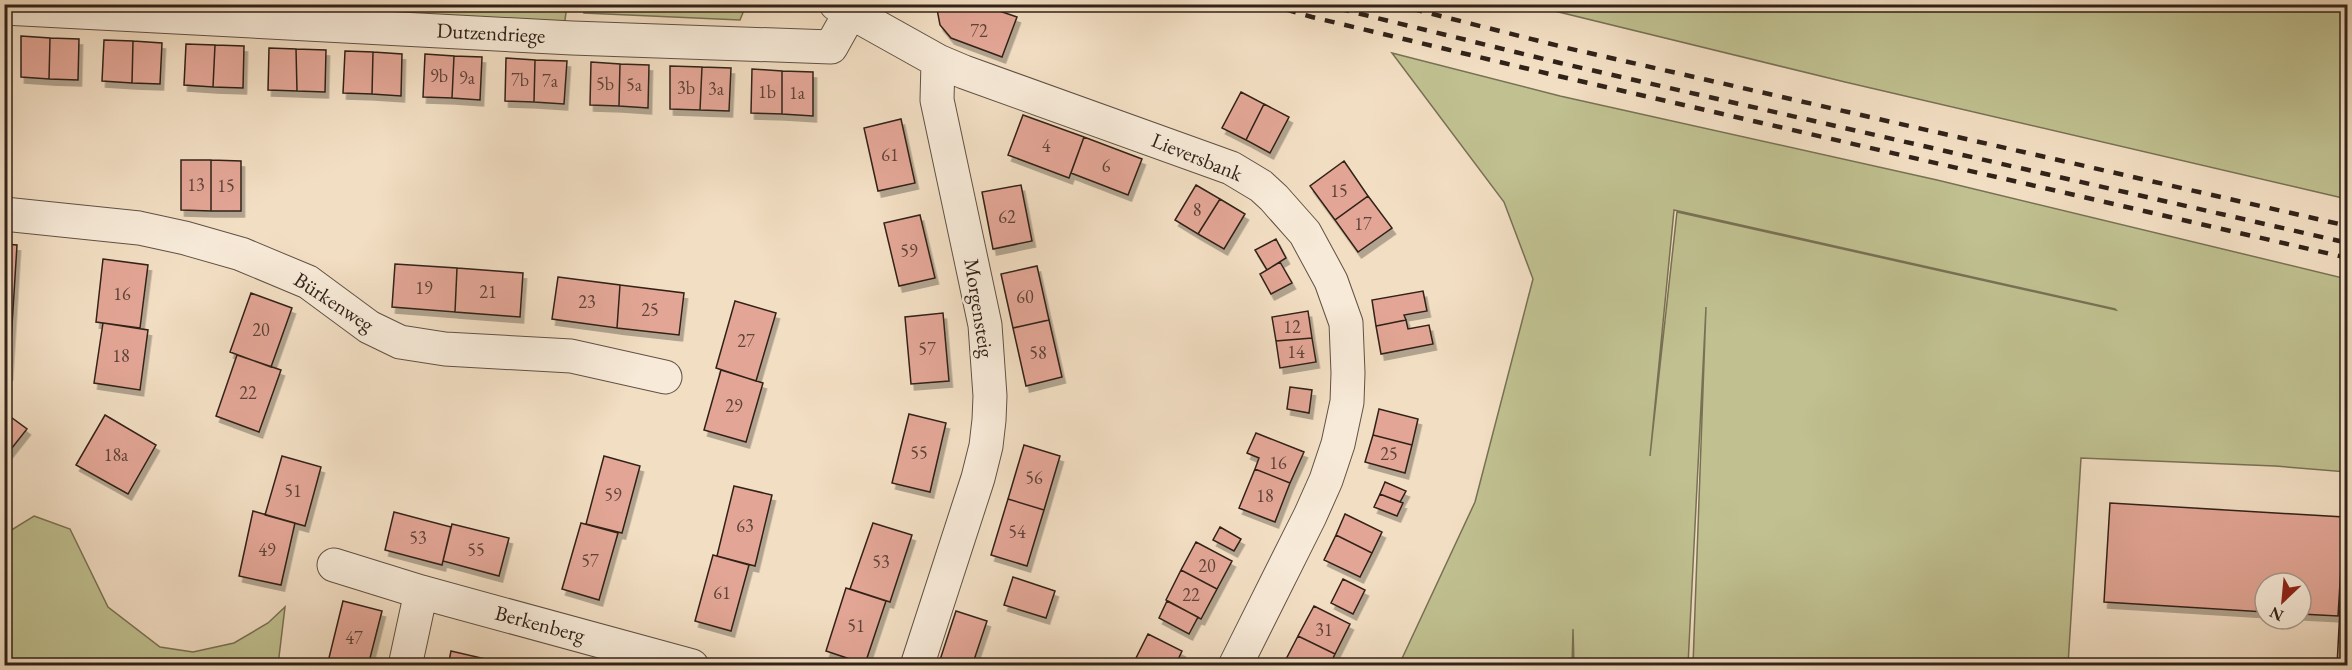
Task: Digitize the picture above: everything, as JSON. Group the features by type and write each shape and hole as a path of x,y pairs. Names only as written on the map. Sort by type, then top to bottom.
{"street":[{"name":"Dutzendriege","path":"4,8 572,38 831,47 843,9"},
{"path":"843,9 938,60"},
{"name":"Morgensteig","path":"917,666 978,478 990,420 990,385 985,325 937,100 938,60"},
{"name":"Lieversbank","path":"938,60 964,72 1217,162 1239,172 1274,198 1305,233 1331,281 1346,323 1347,402 1338,444 1310,516 1235,666"},
{"name":"Bürkenweg","path":"4,214 139,228 241,254 308,282 369,327 400,342 445,349 571,356 665,377"},
{"name":"Berkenberg","path":"334,565 421,592 692,666"},
{"path":"405,666 421,592"}],"green space":[{"path":"585,4 746,5 740,20 584,13"},
{"path":"22,5 567,5 563,35"},
{"path":"1530,5 2347,5 2347,199 1845,82"},
{"path":"1392,53 1560,96 1937,180 2347,279 2347,472 2275,466 2081,458 2068,665 1693,665 1706,307 1688,665 1574,665 1573,629 1572,665 1399,665 1475,502 1533,279 1504,202","holes":["1674,210 2115,309 1677,212 1650,456"]},
{"path":"34,516 70,529 108,607 160,647 193,652 234,643 268,623 285,607 278,665 13,665 5,648 5,534"}],"building":[{"path":"936,4 979,4 1017,17 1002,57 951,38 940,25"},
{"path":"21,36 50,38 49,79 21,77"},
{"path":"50,38 79,39 78,80 49,79"},
{"path":"104,40 133,41 132,83 102,81"},
{"path":"133,41 162,43 160,84 132,83"},
{"path":"186,44 215,45 213,87 184,85"},
{"path":"215,45 244,46 243,88 213,87"},
{"path":"269,48 296,49 297,91 268,90"},
{"path":"296,49 326,50 325,92 297,91"},
{"path":"345,51 373,52 372,94 343,93"},
{"path":"373,52 402,54 401,96 372,94"},
{"path":"425,54 454,56 452,98 423,97"},
{"path":"454,56 482,57 480,100 452,98"},
{"path":"506,58 535,60 534,102 505,101"},
{"path":"535,60 567,61 564,104 534,102"},
{"path":"591,62 620,64 619,106 590,105"},
{"path":"620,64 649,65 648,108 619,106"},
{"path":"670,66 702,67 700,110 670,109"},
{"path":"702,67 731,68 729,111 700,110"},
{"path":"752,69 782,71 782,114 751,113"},
{"path":"782,71 813,72 813,116 782,114"},
{"path":"1241,92 1264,104 1246,140 1222,128"},
{"path":"1264,104 1289,117 1270,153 1246,140"},
{"path":"1023,115 1084,137 1069,178 1008,155"},
{"path":"901,119 915,183 878,191 864,128"},
{"path":"1084,137 1142,159 1128,195 1071,173"},
{"path":"181,160 211,160 211,211 181,210"},
{"path":"211,160 241,161 241,211 211,211"},
{"path":"1344,161 1368,196 1335,220 1310,186"},
{"path":"1021,185 1032,241 993,249 982,192"},
{"path":"1196,185 1220,199 1198,234 1175,220"},
{"path":"1368,196 1392,228 1358,252 1335,220"},
{"path":"1220,199 1245,214 1224,249 1198,234"},
{"path":"920,215 935,278 899,286 884,223"},
{"path":"1276,239 1286,258 1267,270 1255,250"},
{"path":"4,244 17,245 13,310 4,310"},
{"path":"103,259 148,265 140,328 96,322"},
{"path":"1280,262 1292,283 1271,294 1260,274"},
{"path":"395,264 457,268 455,312 392,307"},
{"path":"1037,266 1049,320 1013,328 1001,274"},
{"path":"457,268 523,273 520,317 455,312"},
{"path":"558,277 620,285 617,328 552,319"},
{"path":"620,285 684,293 679,335 617,328"},
{"path":"1423,291 1427,311 1404,315 1406,320 1376,326 1372,300"},
{"path":"251,293 292,308 271,367 230,352"},
{"path":"735,301 776,313 756,381 716,368"},
{"path":"4,310 13,310 9,374 4,374"},
{"path":"1308,311 1312,338 1276,341 1272,317"},
{"path":"943,313 949,381 911,384 905,317"},
{"path":"1049,320 1062,377 1026,386 1013,328"},
{"path":"1406,320 1408,329 1429,325 1433,344 1381,354 1376,326"},
{"path":"103,323 148,330 140,390 94,383"},
{"path":"1312,338 1316,362 1280,368 1276,341"},
{"path":"237,355 281,370 259,432 216,416"},
{"path":"721,370 763,383 746,442 704,430"},
{"path":"1290,387 1312,390 1309,413 1287,409"},
{"path":"1379,409 1418,419 1412,445 1373,435"},
{"path":"4,412 27,429 4,458"},
{"path":"909,414 946,423 930,492 892,483"},
{"path":"105,415 156,445 128,494 76,465"},
{"path":"1256,433 1304,452 1290,483 1255,469 1259,458 1247,453"},
{"path":"1373,435 1412,445 1405,473 1365,462"},
{"path":"1024,445 1060,456 1044,510 1008,499"},
{"path":"282,456 321,467 305,526 265,515"},
{"path":"604,456 640,466 622,533 586,524"},
{"path":"1255,469 1290,483 1275,522 1239,508"},
{"path":"1385,482 1406,491 1400,502 1380,494"},
{"path":"734,486 772,495 755,566 717,556"},
{"path":"1380,494 1403,503 1397,516 1374,507"},
{"path":"1008,499 1044,510 1027,566 991,555"},
{"path":"2110,503 2344,517 2338,616 2313,615 2313,571 2253,571 2253,611 2104,602"},
{"path":"253,511 295,523 281,585 239,576"},
{"path":"394,512 451,527 442,565 385,550"},
{"path":"1345,514 1382,532 1372,553 1336,535"},
{"path":"581,523 618,533 599,600 562,589"},
{"path":"873,523 912,535 890,602 850,589"},
{"path":"452,524 509,538 499,576 443,561"},
{"path":"1220,527 1241,539 1234,551 1213,540"},
{"path":"2345,529 2348,529 2348,609 2340,608"},
{"path":"1336,535 1372,553 1360,577 1324,560"},
{"path":"1196,542 1232,561 1217,589 1181,570"},
{"path":"713,555 749,565 731,631 695,621"},
{"path":"1181,570 1217,589 1201,619 1166,600"},
{"path":"1013,577 1055,591 1046,618 1004,605"},
{"path":"1343,579 1365,590 1353,614 1331,603"},
{"path":"846,588 886,601 865,664 826,651"},
{"path":"343,601 382,611 368,666 327,666"},
{"path":"1167,601 1198,617 1189,634 1159,618"},
{"path":"1314,606 1350,624 1335,654 1298,636"},
{"path":"2340,608 2348,609 2348,666 2337,666"},
{"path":"956,611 987,621 972,666 938,666"},
{"path":"1148,634 1182,651 1175,666 1137,666 1133,664"},
{"path":"1298,636 1335,654 1329,666 1283,665"},
{"path":"451,651 490,660 489,666 448,666"}],"railway":[{"path":"1267,4 1312,17 1558,76 2348,258"},
{"path":"1320,4 1560,63 2348,243"},
{"path":"1393,4 1567,48 2348,226"}]}
